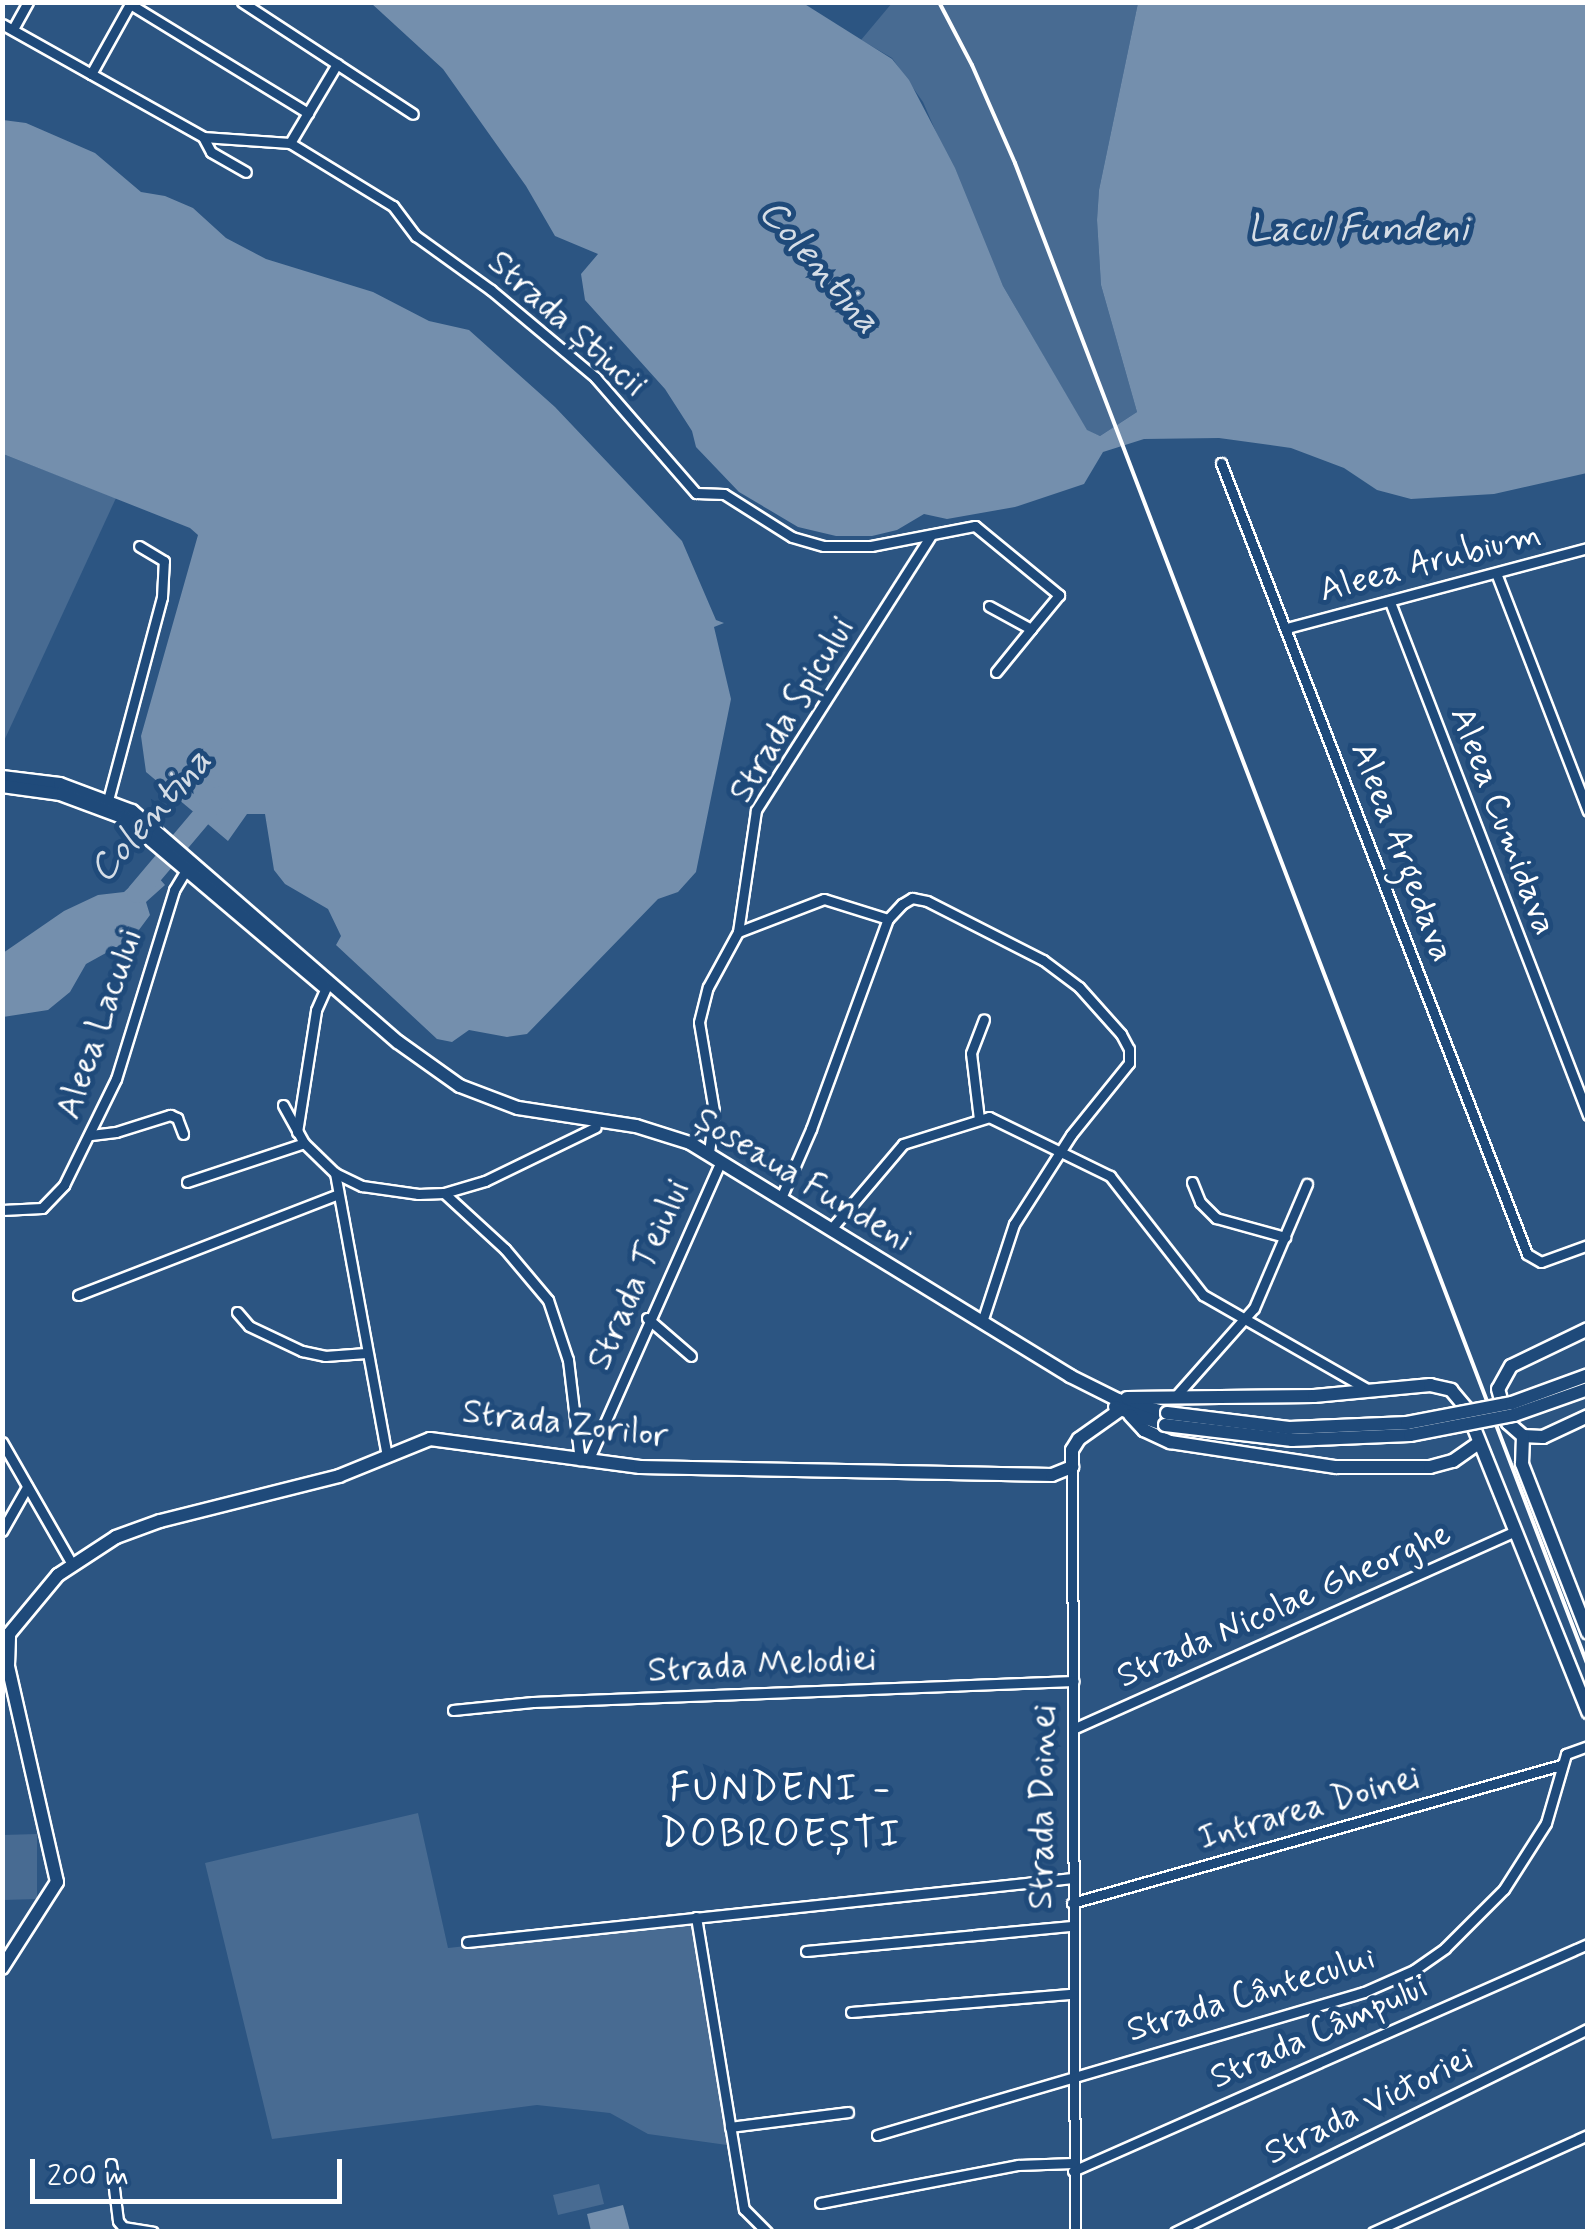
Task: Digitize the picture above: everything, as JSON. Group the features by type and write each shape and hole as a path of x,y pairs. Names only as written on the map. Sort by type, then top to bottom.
{"main road":[{"name":"Șoseaua Fundeni","path":"2,777 50,781 108,800 425,1063 475,1093 518,1108 650,1129 709,1154 1109,1396 1166,1419 1289,1428 1418,1422 1512,1404 1588,1376"},
{"name":"Șoseaua Fundeni","path":"2,786 72,797 134,818"},
{"name":"Șoseaua Fundeni","path":"327,984 414,1064 450,1088 504,1112 659,1139 718,1167 1043,1368 1124,1411 1144,1430 1170,1442 1336,1467 1430,1466 1452,1461 1479,1443"},
{"path":"1588,1329 1528,1356 1504,1373 1499,1398 1511,1428 1522,1436 1543,1437 1588,1416"},
{"path":"1109,1396 1174,1398 1372,1391 1430,1384 1451,1390 1462,1400 1588,1712"},
{"name":"Șoseaua Fundeni","path":"1124,1411 1292,1440 1410,1435 1514,1416 1588,1389"},
{"path":"1072,1467 1072,1450 1079,1439 1124,1411"},
{"path":"1522,1436 1522,1464 1588,1633"},
{"name":"Strada Zorilor","path":"2,1968 57,1882 8,1666 7,1641 26,1608 72,1564 138,1528 339,1476 420,1442 442,1439 657,1468 1052,1475 1072,1467"}],"street":[{"path":"8,27 28,2"},
{"path":"242,2 413,114"},
{"path":"91,74 130,3 308,113"},
{"name":"Strada Știucii","path":"8,27 203,136 290,143 392,206 416,236 466,270 595,377 696,493 724,494 792,536 824,546 871,546 975,526 1057,591 1058,599 1031,629"},
{"path":"290,143 337,64"},
{"path":"203,136 212,152 246,172"},
{"name":"Aleea Argedava","path":"1220,464 1533,1260 1588,1245"},
{"name":"Strada Spicului","path":"709,1154 714,1111 698,1022 708,987 738,932 756,810 930,537"},
{"path":"108,800 162,597 164,561 139,546"},
{"name":"Aleea Arubium","path":"1286,628 1588,548"},
{"path":"1496,573 1588,811"},
{"name":"Aleea Cumidava","path":"1390,602 1588,1115"},
{"path":"989,606 1031,629 996,672"},
{"name":"Aleea Lacului","path":"2,1210 32,1210 51,1202 91,1135 128,1044 177,883 188,865"},
{"path":"781,1198 812,1128 888,918 912,898 927,901 1063,974 1121,1034 1129,1049 1129,1063 1062,1150 1008,1234 982,1322"},
{"path":"738,932 824,899 888,918"},
{"path":"296,1132 316,1010 327,984"},
{"path":"979,1118 970,1053 984,1019"},
{"path":"282,1104 304,1143 334,1173 376,1190 444,1194 485,1181 596,1127"},
{"path":"91,1135 116,1132 170,1114 177,1118 182,1134"},
{"path":"831,1229 903,1144 966,1127 979,1118 997,1120 1118,1182 1193,1286 1245,1321 1372,1391"},
{"path":"187,1182 304,1143"},
{"name":"Strada Teiului","path":"584,1461 718,1167"},
{"path":"334,1173 387,1456"},
{"path":"1192,1182 1200,1202 1216,1218 1285,1237"},
{"path":"1174,1398 1245,1321 1306,1184"},
{"path":"444,1194 505,1249 548,1300 568,1360 584,1461"},
{"path":"78,1295 336,1195"},
{"path":"237,1312 250,1326 302,1351 325,1356 366,1352"},
{"path":"647,1318 690,1356"},
{"path":"2,1442 72,1564"},
{"name":"Strada Doinei","path":"1064,2232 1075,2230 1072,1467"},
{"path":"2,1531 27,1486"},
{"name":"Strada Nicolae Gheorghe","path":"1074,1728 1515,1531"},
{"name":"Strada Melodiei","path":"453,1710 533,1702 1074,1681"},
{"path":"1561,1766 1569,1750 1588,1746"},
{"name":"Intrarea Doinei","path":"1072,1903 1561,1766"},
{"name":"Strada Cântecului","path":"877,2135 1364,1992 1430,1960 1488,1908 1517,1872 1546,1823 1561,1766"},
{"path":"468,1942 1073,1878"},
{"path":"696,1917 744,2210 766,2232"},
{"path":"806,1951 1072,1926"},
{"name":"Strada Câmpului","path":"1073,2167 1588,1944"},
{"path":"852,2012 1072,1994"},
{"name":"Strada Victoriei","path":"1174,2232 1588,2029"},
{"path":"730,2127 848,2112"},
{"path":"1372,2232 1588,2134"},
{"path":"112,2164 118,2221 123,2227 153,2232"},
{"path":"820,2204 1018,2165 1073,2167"}],"shaded area":[{"path":"892,3 1138,3 1099,190 1097,220 1101,285 1137,412 1100,436 1087,431 1003,286 923,102 892,58 861,40"},
{"path":"3,454 116,498 3,743"},
{"path":"418,1813 448,1948 691,1922 727,2145 648,2134 610,2113 537,2105 272,2139 205,1863"},
{"path":"37,1834 37,1899 3,1900 3,1835"},
{"path":"599,2184 604,2204 558,2215 553,2195"}],"water":[{"name":"Lacul Fundeni","path":"371,3 803,3 892,59 909,80 955,168 1003,286 1087,430 1100,436 1137,412 1101,285 1097,220 1099,190 1138,3 1587,3 1587,473 1494,494 1411,499 1377,490 1344,468 1291,448 1219,438 1144,439 1103,452 1084,484 1015,507 947,519 924,514 897,530 872,536 836,536 798,527 739,492 696,447 692,431 665,389 585,300 581,274 598,254 555,236 526,186 443,69"},
{"path":"3,120 26,123 95,153 141,192 165,196 193,208 226,238 266,259 373,292 429,321 469,330 555,407 682,541 716,620 724,623 714,627 731,699 696,872 678,892 658,899 527,1034 507,1037 469,1030 452,1042 437,1039 336,945 341,936 328,909 285,884 274,870 265,814 247,814 228,841 146,772 141,736 198,535 190,528 3,454"},
{"path":"150,868 165,885 146,902 150,915 133,938 86,964 70,992 48,1010 3,1017 3,953 64,911 98,895 124,892"},
{"path":"623,2205 630,2231 591,2231 587,2214"}],"waterway":[{"name":"Colentina","path":"137,893 218,797"}],"railway":[{"path":"939,2 1015,163 1588,1666"}],"district":[{"name":"FUNDENI - DOBROEȘTI","path":"781,1812"}]}
